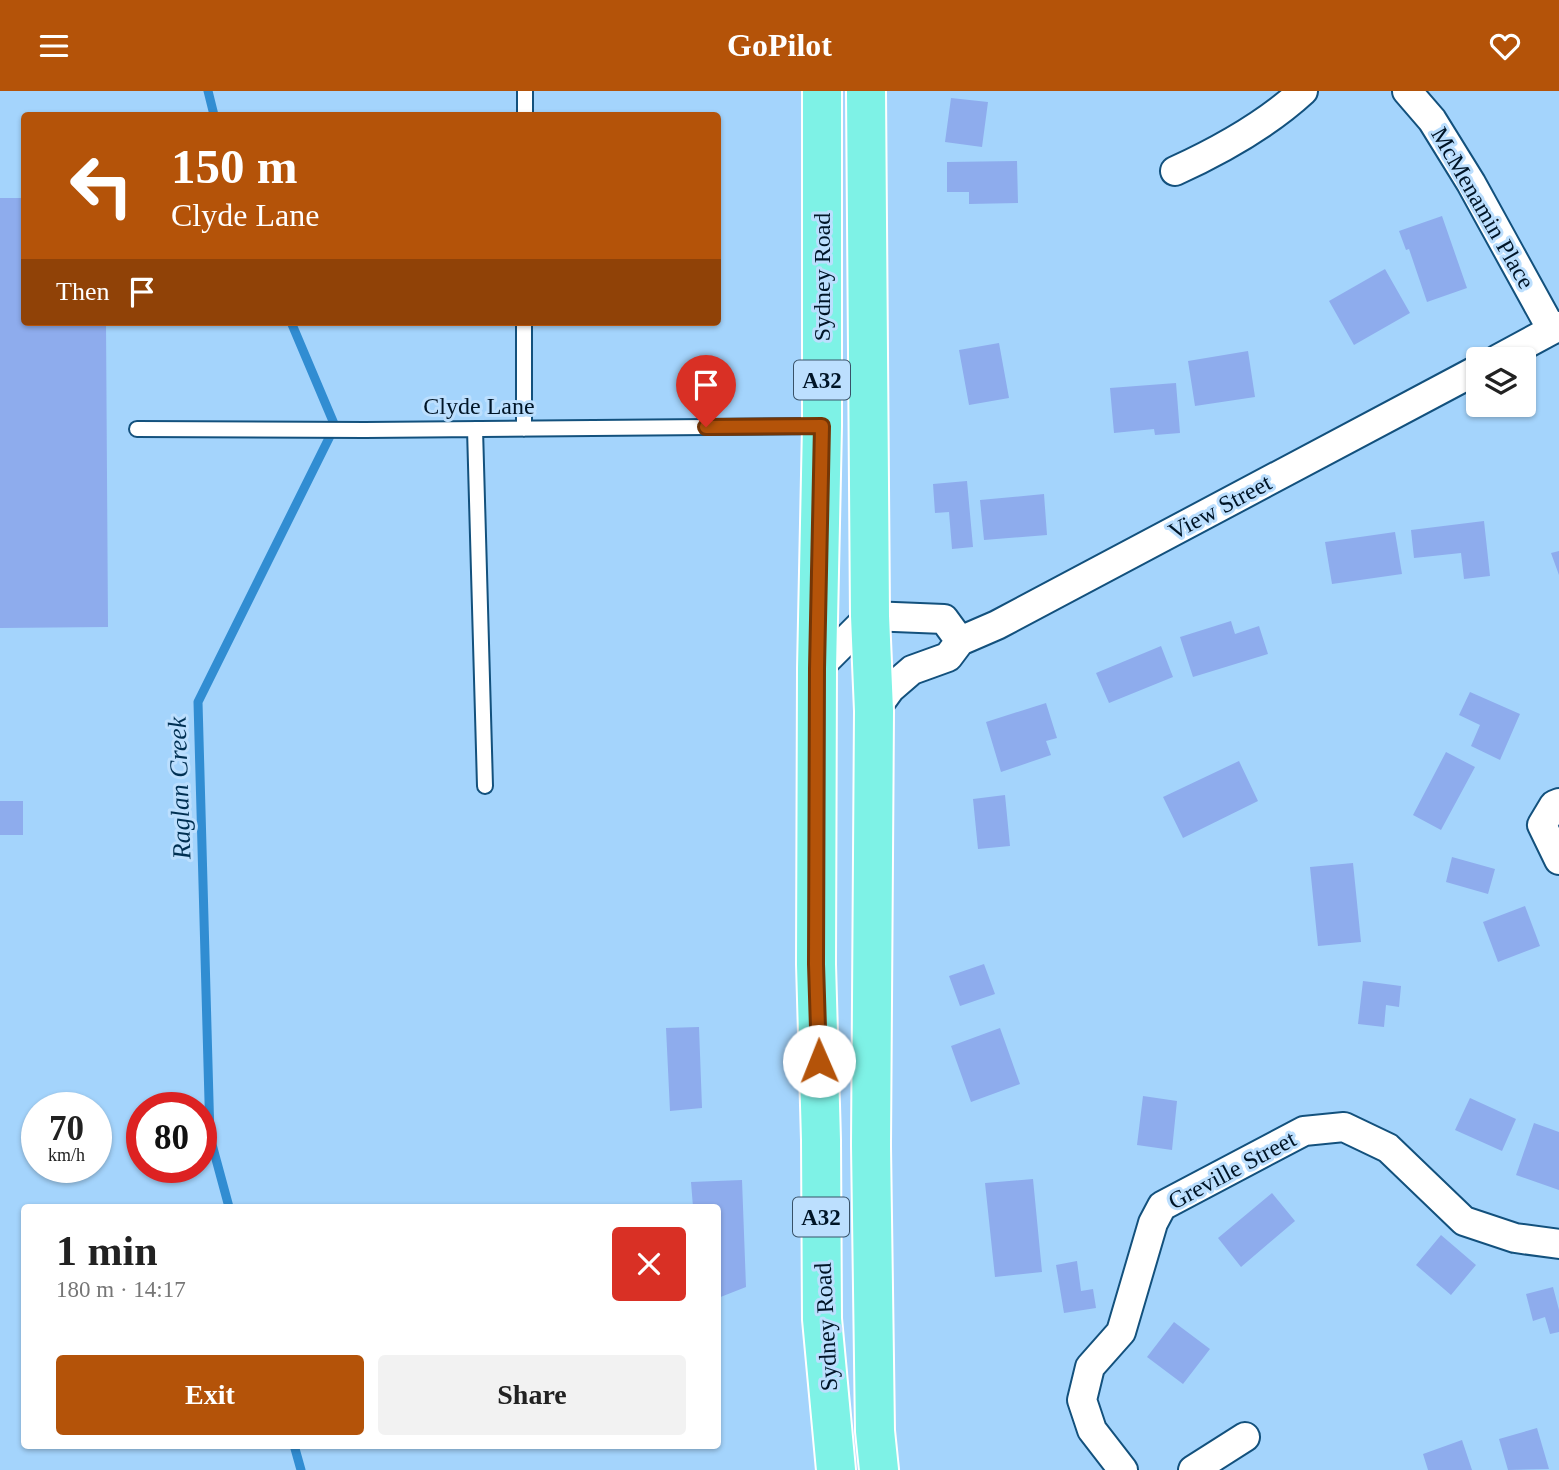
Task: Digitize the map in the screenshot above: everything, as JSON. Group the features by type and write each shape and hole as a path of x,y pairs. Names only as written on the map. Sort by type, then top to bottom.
{"highway":[{"name":"Sydney Road","path":"822,91 822,426 817,669 816,964 822,1319 836,1470"},
{"name":"Sydney Road","path":"866,91 870,616 874,711 871,1146 875,1431 879,1470"}],"street":[{"path":"1175,170 1242,135 1303,91"},
{"name":"McMenamin Place","path":"1407,91 1432,120 1555,328"},
{"path":"1520,347 1555,328"},
{"name":"View Street","path":"874,711 902,678 912,670 948,657 960,641 997,625 1466,376"},
{"path":"817,669 870,616 944,619 960,641"},
{"path":"1559,803 1553,805 1542,825 1559,860"},
{"name":"Greville Street","path":"1123,1470 1092,1430 1082,1400 1090,1367 1121,1332 1153,1223 1162,1206 1292,1137 1304,1131 1344,1127 1388,1148 1464,1221 1516,1238 1559,1244"},
{"path":"1193,1470 1245,1437"}],"lane":[{"path":"525,91 525,112"},
{"path":"524,326 524,429"},
{"name":"Clyde Lane","path":"137,429 822,426"},
{"path":"475,429 485,786"}],"building":[{"path":"951,98 988,102 982,147 945,142"},
{"path":"1017,161 1018,203 969,204 969,192 947,192 947,162"},
{"path":"0,198 21,198 21,326 106,326 108,627 0,628"},
{"path":"1442,216 1467,288 1427,302 1409,249 1406,250 1399,231"},
{"path":"1385,269 1410,313 1354,345 1329,301"},
{"path":"999,343 1009,398 969,405 959,350"},
{"path":"1248,351 1255,397 1195,406 1188,361"},
{"path":"1176,383 1180,433 1155,435 1154,429 1114,433 1110,388"},
{"path":"967,481 973,547 952,549 949,512 935,513 933,484"},
{"path":"1044,494 1047,535 984,540 980,500"},
{"path":"1484,521 1490,576 1464,579 1461,553 1414,558 1411,530"},
{"path":"1395,532 1402,574 1332,584 1325,542"},
{"path":"1559,551 1559,575 1551,553"},
{"path":"1231,621 1235,634 1259,626 1268,654 1193,677 1180,637"},
{"path":"1161,646 1173,677 1109,703 1096,673"},
{"path":"1470,692 1520,714 1500,760 1471,746 1480,725 1459,715"},
{"path":"1046,703 1057,738 1046,741 1051,755 1001,772 986,722"},
{"path":"1446,752 1475,767 1441,830 1413,815"},
{"path":"1239,761 1258,801 1183,838 1163,797"},
{"path":"1005,795 1010,846 978,849 973,799"},
{"path":"0,801 23,801 23,835 0,835"},
{"path":"1452,857 1495,869 1488,894 1446,882"},
{"path":"1353,863 1361,942 1318,946 1310,867"},
{"path":"1525,906 1540,946 1498,962 1483,922"},
{"path":"984,964 995,994 960,1006 949,976"},
{"path":"1363,981 1401,986 1399,1007 1386,1005 1384,1027 1358,1024"},
{"path":"699,1027 702,1108 670,1111 666,1028"},
{"path":"1000,1028 1020,1084 971,1102 951,1046"},
{"path":"1143,1096 1177,1101 1172,1150 1137,1145"},
{"path":"1470,1098 1516,1119 1502,1151 1455,1130"},
{"path":"1534,1123 1559,1132 1559,1190 1516,1175"},
{"path":"1033,1179 1042,1272 995,1277 985,1183"},
{"path":"742,1180 746,1287 721,1297 721,1204 693,1204 691,1182"},
{"path":"1272,1193 1295,1221 1241,1267 1218,1238"},
{"path":"1441,1235 1476,1265 1451,1295 1416,1265"},
{"path":"1077,1261 1081,1291 1093,1289 1096,1308 1064,1313 1056,1265"},
{"path":"1553,1287 1559,1310 1559,1332 1550,1334 1545,1317 1533,1321 1526,1294"},
{"path":"1174,1322 1210,1349 1183,1384 1147,1357"},
{"path":"1537,1428 1549,1469 1508,1470 1499,1439"},
{"path":"1462,1440 1472,1470 1428,1470 1423,1454"}],"waterway":[{"name":"Raglan Creek","path":"208,91 213,112"},
{"name":"Raglan Creek","path":"228,1204 210,1137 198,702 335,426 293,326"},
{"name":"Raglan Creek","path":"295,1449 301,1470"}],"route":[{"path":"706,427 822,426 817,669 816,964 819,1061"}]}
